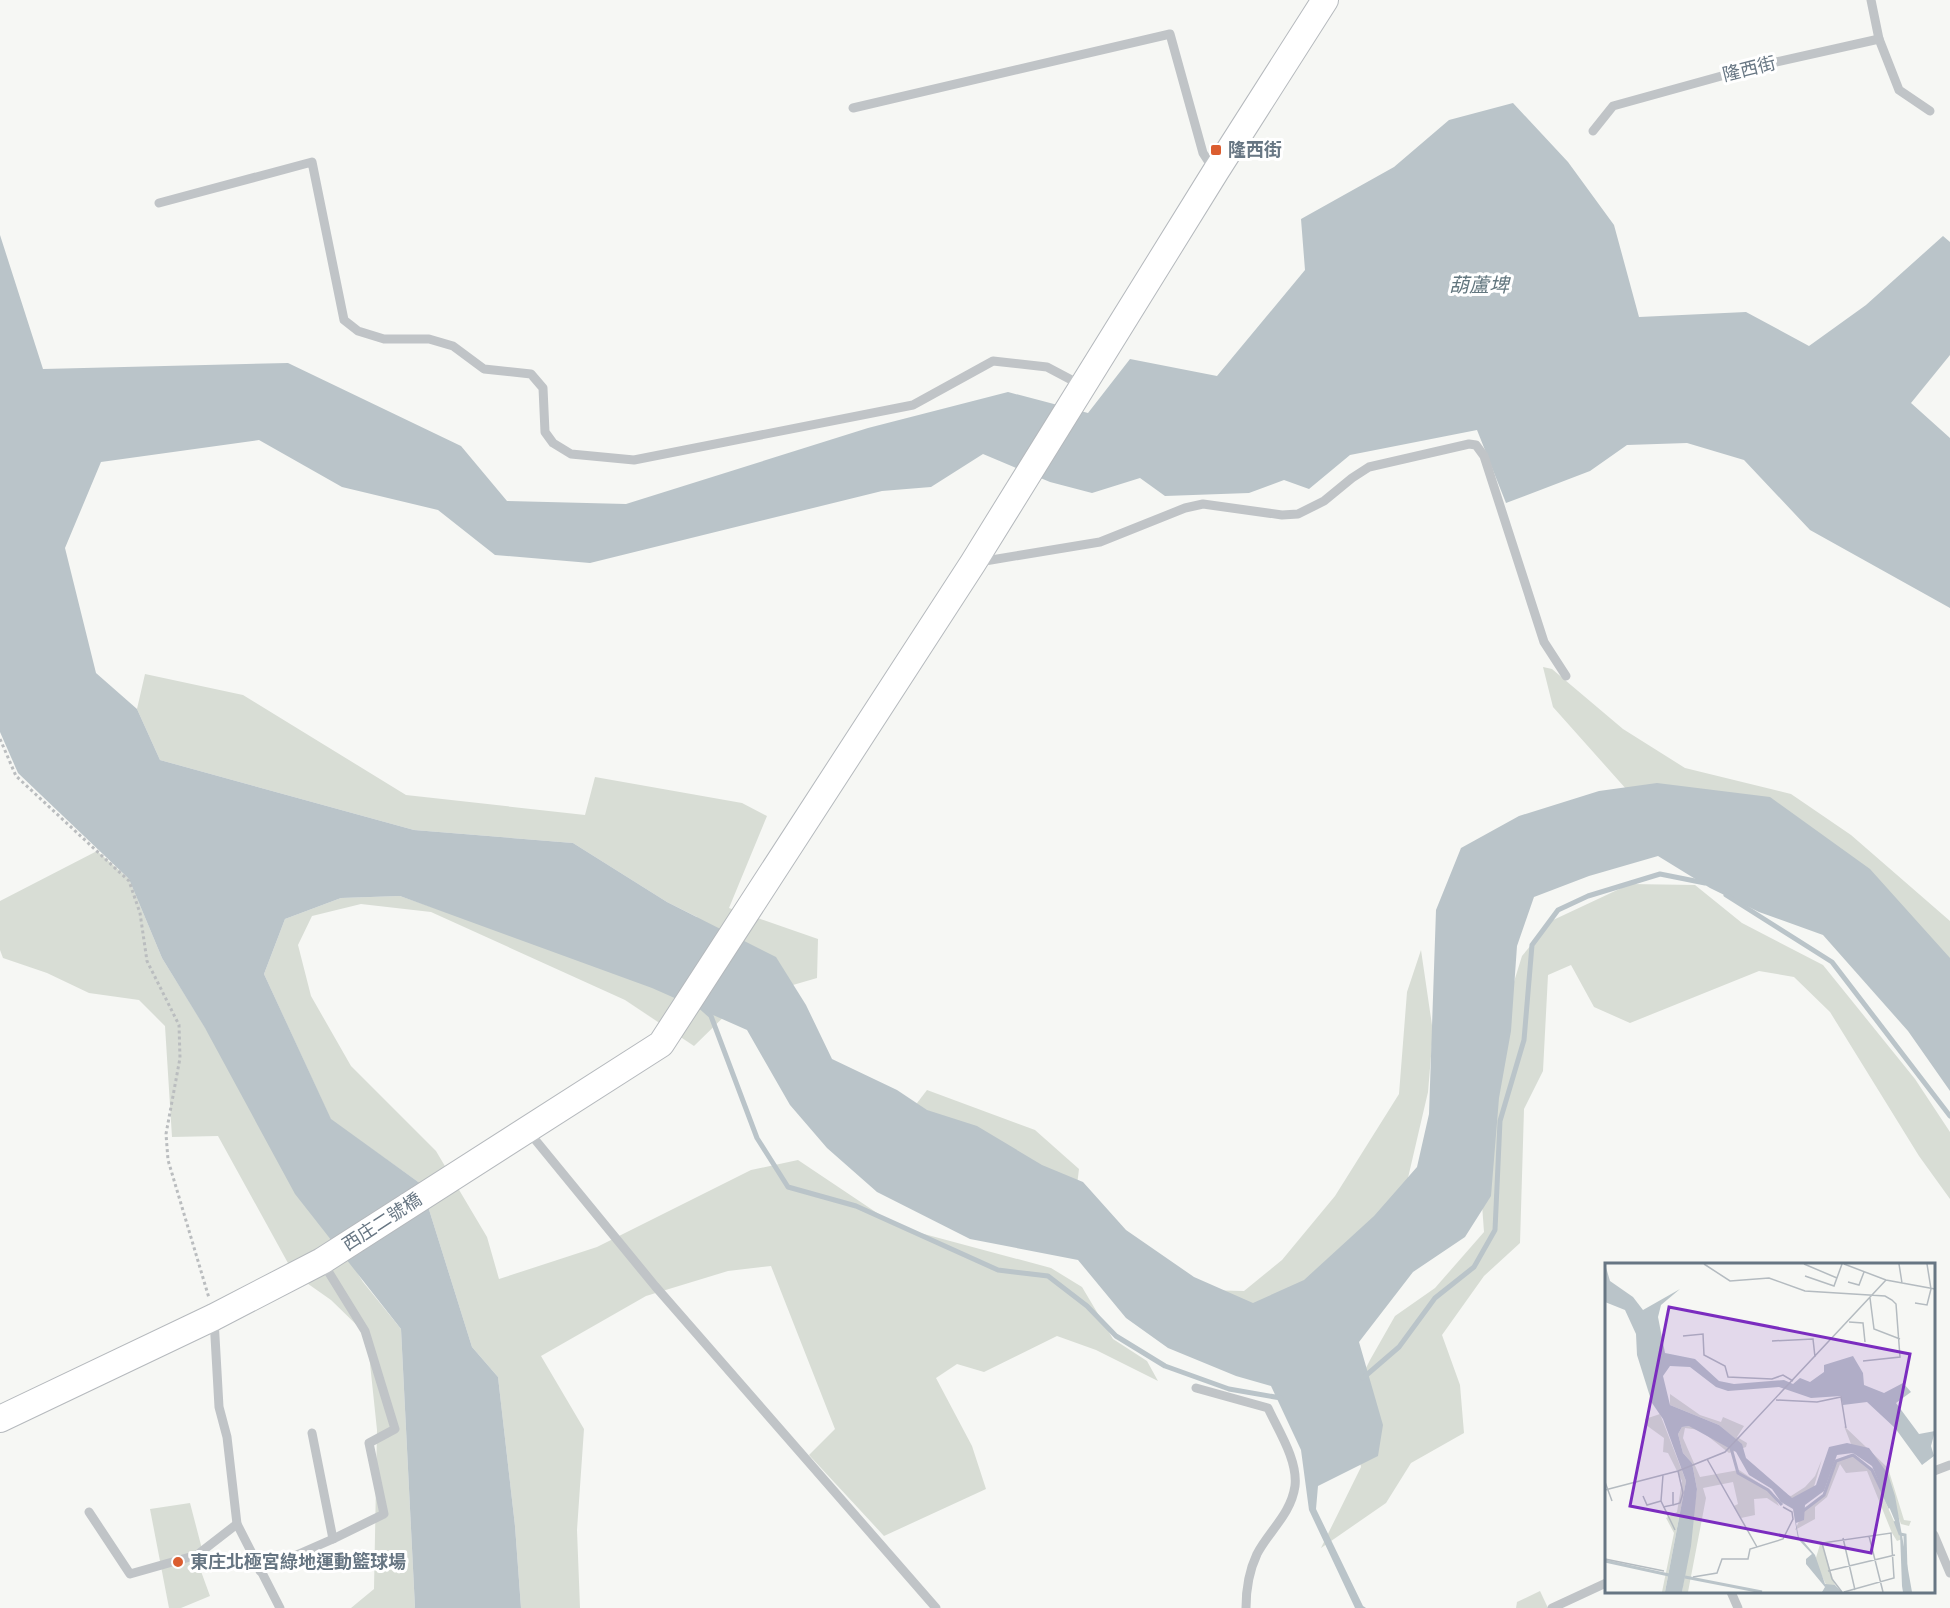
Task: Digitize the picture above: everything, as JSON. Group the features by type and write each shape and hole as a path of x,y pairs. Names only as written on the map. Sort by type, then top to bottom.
{"street":[{"path":"1083,386 1325,0"},
{"name":"西庄二號橋","path":"0,1419 214,1317 322,1261 661,1044 973,563 1083,386"}],"lane":[{"path":"1871,0 1879,39 1899,90 1930,111"},
{"path":"853,108 1170,34 1203,153 1216,171"},
{"name":"隆西街","path":"1593,131 1613,106 1754,67 1879,39"},
{"path":"159,203 312,162 344,320 358,331 384,339 429,339 453,346 484,369 531,374 543,388 545,432 553,443 571,454 634,460 913,405 993,361 1047,367 1083,386"},
{"path":"973,563 1101,542 1185,508 1203,504 1274,515 1298,514 1324,501 1352,478 1370,467 1469,444 1476,445 1484,456 1544,642 1566,676"},
{"path":"526,1130 655,1286 936,1608"},
{"path":"260,1571 384,1514 369,1443 395,1429 365,1331 322,1261"},
{"path":"214,1317 219,1407 227,1437 237,1524 280,1608"},
{"path":"1196,1388 1268,1408 1292,1460 1295,1485 1285,1515 1257,1554 1246,1588 1246,1608"},
{"path":"312,1432 333,1539"},
{"path":"1935,1471 1950,1465"},
{"path":"89,1512 130,1574 197,1555 237,1524"},
{"path":"1935,1537 1950,1573"},
{"path":"1552,1608 1605,1583"},
{"path":"1731,1593 1738,1608"}],"path":[{"path":"0,739 16,777 129,881 140,913 147,961 179,1025 180,1058 166,1134 168,1160 196,1248 214,1317"}],"shaded area":[{"path":"1543,667 1552,669 1623,729 1685,768 1791,794 1851,835 1950,921 1950,1032 1934,1011 1627,790 1553,707"},
{"path":"145,674 243,695 406,795 585,815 595,777 742,803 767,816 729,908 818,939 817,978 741,1000 694,1046 625,1000 431,912 361,904 312,916 298,945 311,996 351,1066 436,1151 487,1237 499,1279 597,1247 751,1170 798,1160 898,1227 1051,1268 1082,1287 1113,1339 1147,1361 1158,1381 1096,1350 1057,1336 984,1372 957,1364 936,1378 972,1446 986,1489 884,1536 809,1455 835,1429 771,1266 728,1271 646,1296 541,1356 584,1429 577,1530 580,1608 521,1608 515,1526 498,1377 472,1347 421,1184 331,1120 264,974 285,919 341,898 400,896 483,925 697,917 667,902 573,843 414,830 160,760 137,709"},
{"path":"97,851 129,879 162,958 363,1282 401,1329 415,1608 351,1608 374,1589 377,1430 367,1335 331,1300 294,1274 218,1136 172,1137 165,1026 139,1000 89,993 47,973 3,958 0,950 0,901"},
{"path":"1630,884 1695,885 1742,923 1823,965 1915,1079 1950,1132 1950,1199 1919,1156 1830,1012 1794,977 1759,971 1630,1023 1594,1007 1571,965 1548,975 1543,1071 1524,1109 1520,1243 1484,1276 1442,1335 1460,1385 1464,1433 1411,1463 1386,1503 1321,1548 1361,1467 1348,1404 1370,1360 1395,1316 1435,1288 1484,1232 1480,1177 1503,1017 1522,956 1551,921"},
{"path":"1421,950 1433,1032 1428,1092 1401,1208 1254,1319 1202,1290 1244,1291 1282,1260 1335,1196 1399,1094 1407,992"},
{"path":"927,1090 1035,1130 1079,1169 1076,1193 914,1107"},
{"name":"東庄北極宮綠地運動籃球場","path":"190,1503 202,1549 194,1552 210,1596 181,1608 169,1608 150,1509"},
{"path":"1540,1591 1548,1608 1516,1608 1517,1602"}],"water":[{"name":"葫蘆埤","path":"1513,103 1568,162 1614,225 1639,317 1746,312 1809,346 1866,305 1943,236 1950,242 1950,355 1911,403 1950,438 1950,608 1810,530 1744,460 1687,443 1627,445 1590,471 1506,503 1477,430 1350,455 1309,489 1284,480 1249,493 1165,496 1140,478 1092,493 1050,482 983,454 931,487 882,491 590,563 495,555 438,510 342,487 259,440 101,462 65,548 96,673 137,709 160,760 414,830 573,843 667,902 776,957 806,1005 832,1059 897,1090 927,1110 977,1126 1042,1165 1083,1182 1126,1230 1194,1277 1253,1303 1304,1280 1374,1216 1417,1167 1429,1114 1436,910 1461,848 1519,816 1599,791 1657,783 1770,797 1870,869 1950,958 1950,1091 1908,1031 1823,935 1759,912 1710,888 1658,856 1589,876 1534,897 1517,946 1511,1031 1499,1098 1491,1196 1465,1237 1413,1272 1359,1342 1383,1425 1378,1456 1318,1486 1316,1509 1366,1608 1355,1608 1309,1510 1301,1450 1271,1386 1236,1376 1168,1348 1126,1318 1078,1260 970,1239 877,1192 827,1148 790,1105 747,1030 652,988 400,896 341,898 285,919 264,974 331,1119 421,1184 472,1347 498,1377 515,1526 521,1608 415,1608 401,1329 295,1194 205,1028 162,958 129,879 18,773 0,732 0,235 43,369 288,363 461,446 507,501 626,504 868,428 1008,392 1088,413 1130,359 1217,376 1305,270 1301,219 1394,167 1449,120"}],"waterway":[{"path":"1363,1378 1399,1347 1435,1298 1474,1267 1495,1230 1500,1121 1524,1040 1532,945 1558,910 1588,896 1660,874 1705,883"},
{"path":"1726,895 1832,962 1950,1116"},
{"path":"701,1007 711,1016 757,1138 788,1187 856,1206 998,1270 1048,1276 1087,1306 1116,1336 1165,1366 1229,1389 1281,1398"}],"place":[{"name":"隆西街","path":"1216,150"},
{"name":"東庄北極宮綠地運動籃球場","path":"178,1562"}]}
